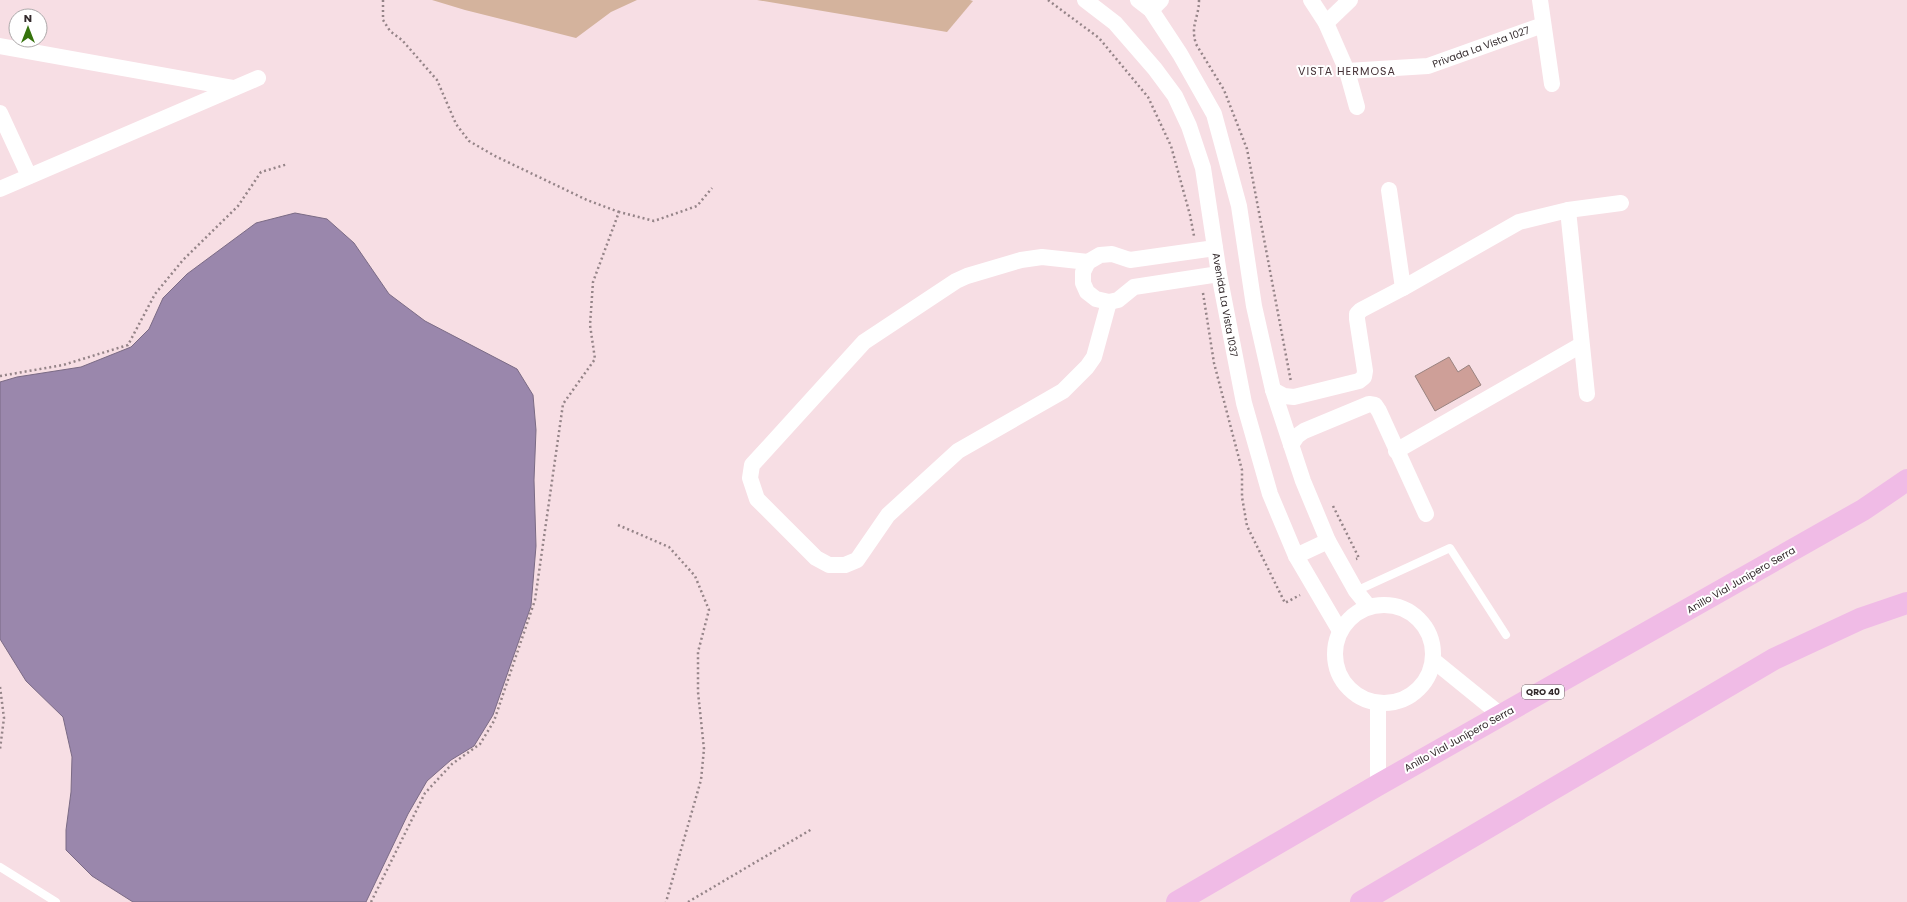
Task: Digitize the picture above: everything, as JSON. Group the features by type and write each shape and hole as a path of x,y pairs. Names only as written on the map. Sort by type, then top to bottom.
{"highway":[{"name":"Anillo Vial Junípero Serra","path":"1177,902 1378,785 1863,510 1907,480"},
{"path":"1863,510 1907,489"},
{"path":"1361,902 1774,659 1907,599"},
{"path":"1860,619 1907,603"}],"street":[{"name":"Avenida La Vista 1037","path":"1085,0 1115,24 1156,69 1175,96 1189,126 1203,168 1219,274 1244,403 1270,494 1296,556 1340,631"},
{"path":"1138,0 1156,5 1180,54 1214,114 1239,206 1254,306 1273,390 1303,481 1328,540 1356,591 1369,607"},
{"path":"1311,0 1326,23 1347,71 1358,107"},
{"path":"1326,23 1350,0"},
{"name":"Privada La Vista 1027","path":"1540,0 1552,84"},
{"name":"Privada La Vista 1027","path":"1347,71 1428,66 1544,25"},
{"path":"0,46 234,88"},
{"path":"0,189 258,78"},
{"path":"0,113 29,176"},
{"path":"1389,190 1403,288"},
{"path":"1273,390 1284,396 1294,397 1359,381 1364,377 1358,314 1519,222 1568,210 1621,203"},
{"path":"1568,210 1587,394"},
{"path":"1215,248 1130,260 1112,254 1100,255 1088,262 1083,272 1083,283 1087,292 1096,299 1109,302 1118,300 1134,287 1219,274"},
{"path":"1088,262 1042,257 1021,260 967,276 864,342 752,465 750,478 757,499 816,558 829,565 845,565 857,560 888,516 958,451 1063,391 1087,367 1094,357 1109,302"},
{"path":"1396,451 1581,345"},
{"path":"1291,445 1304,431 1369,404 1375,405 1426,514"},
{"path":"1296,556 1328,540"},
{"path":"1389,604 1408,610 1423,623 1432,641 1433,660 1427,679 1415,693 1398,702 1378,703 1360,697 1345,685 1336,668 1334,649 1340,631 1352,616 1369,607 1389,604"},
{"path":"1433,660 1502,716"},
{"path":"1378,703 1378,785"}],"lane":[{"path":"1356,591 1450,548 1506,635"},
{"path":"0,866 56,902"}],"path":[{"path":"383,0 383,20 390,31 402,40 437,80 456,124 469,141 495,156 587,200 619,212 654,221 696,206 712,188"},
{"path":"1048,0 1099,38 1148,97 1171,146 1190,215 1196,251"},
{"path":"1199,0 1199,11 1194,22 1196,44 1224,90 1247,149 1294,397"},
{"path":"0,376 63,365 128,345 155,294 183,260 238,206 261,172 288,164"},
{"path":"371,902 425,793 452,764 480,744 497,714 535,600 563,404 595,359 590,325 593,282 619,212"},
{"path":"1200,277 1214,363 1242,470 1242,497 1247,526 1285,603 1314,588"},
{"path":"1331,502 1359,558 1342,566"},
{"path":"618,525 669,547 695,576 709,610 698,652 698,692 704,749 701,780 666,902"},
{"path":"0,687 4,718 0,749"},
{"path":"688,902 812,829"}],"shaded area":[{"path":"432,0 637,0 611,12 576,38 465,10"},
{"path":"757,0 970,0 973,1 947,32"},
{"path":"295,213 327,219 354,243 389,294 425,321 517,369 533,395 536,430 534,480 536,546 531,606 493,715 474,746 451,760 427,781 408,814 366,902 133,902 92,876 66,850 66,830 71,792 72,757 63,717 26,681 0,639 0,382 17,377 81,367 131,347 149,329 163,298 187,274 256,223"}],"building":[{"path":"1449,357 1458,372 1469,365 1481,385 1435,411 1415,376"}],"district":[{"name":"VISTA HERMOSA","path":"1347,71"}]}
